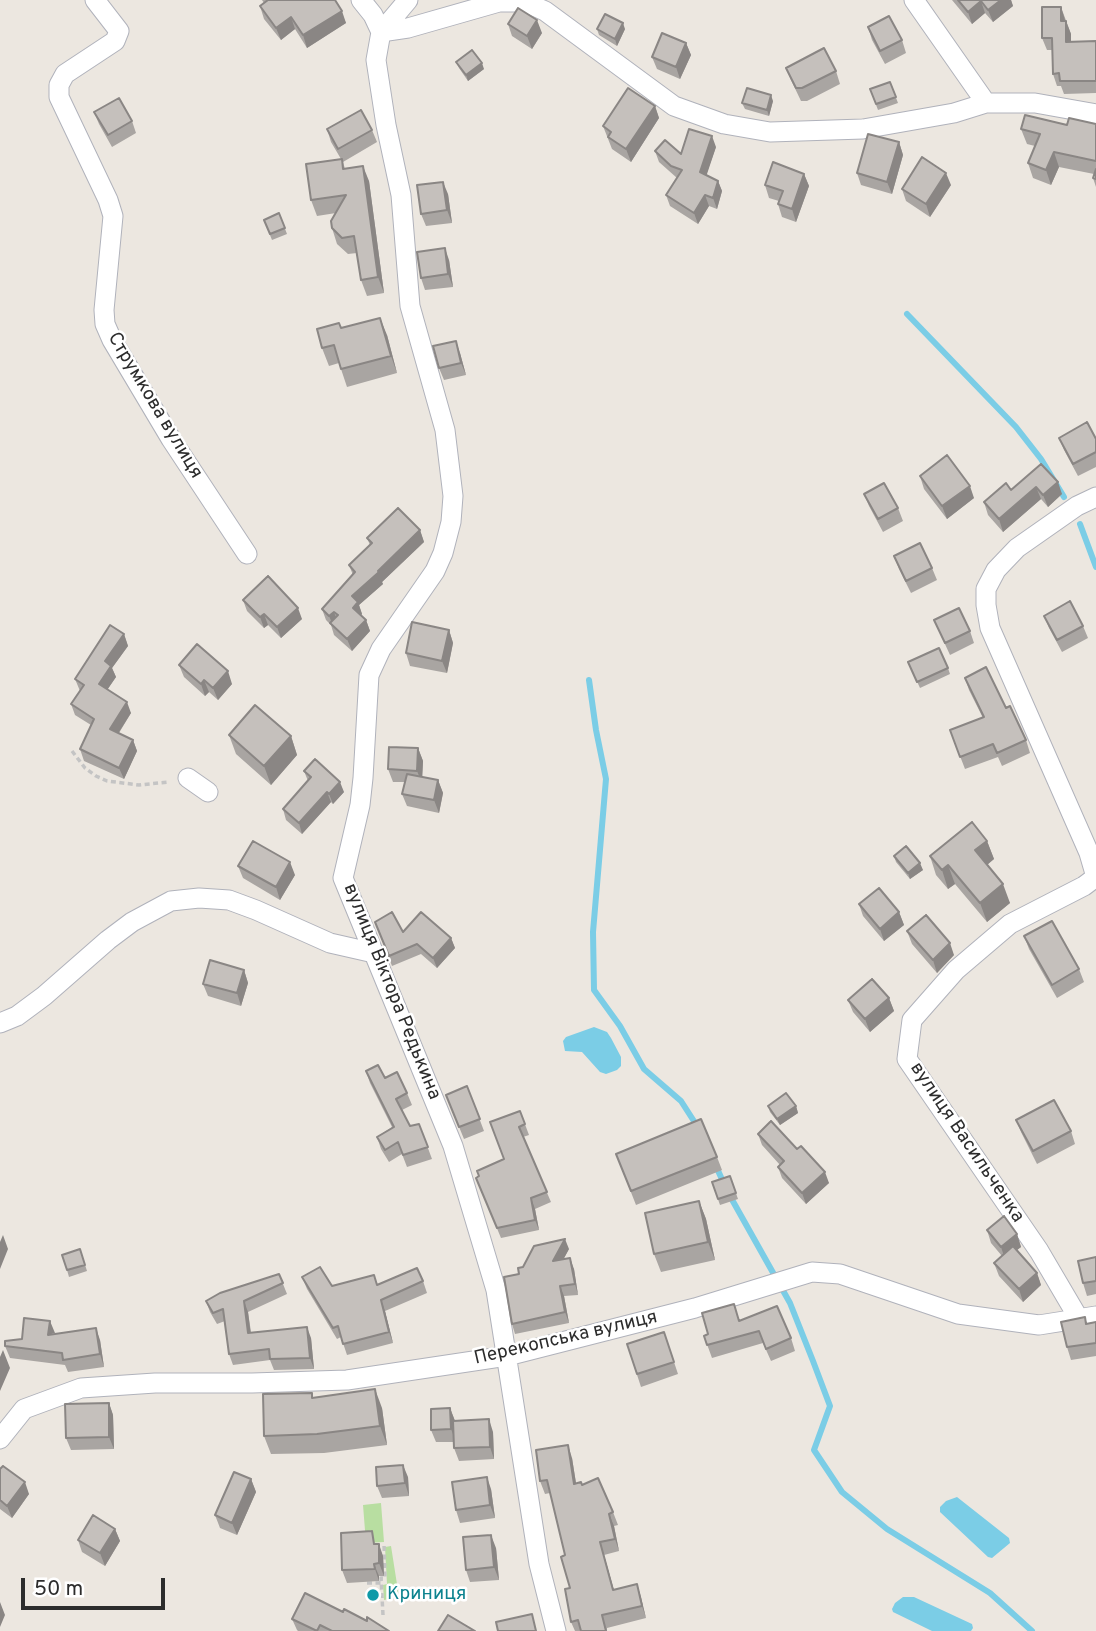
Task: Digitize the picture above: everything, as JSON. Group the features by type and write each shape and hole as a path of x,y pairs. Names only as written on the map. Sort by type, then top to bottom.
{"street":[{"name":"Струмкова вулиця","path":"95,0 119,31 115,41 65,74 59,85 59,97 113,216 105,324 171,439 247,554"},
{"path":"361,0 382,32"},
{"path":"382,32 408,0"},
{"path":"914,0 986,103"},
{"path":"382,32 408,29 499,2 525,2 545,11 674,106 724,124 770,132 863,129 954,113 986,103 1035,103 1096,114"},
{"name":"вулиця Віктора Редькина","path":"382,32 376,60 401,195 410,306 445,430 453,496 451,522 435,571 381,649 369,675 360,805 344,878 453,1146 496,1290 539,1564 556,1631"},
{"path":"1096,497 1077,506 1017,548 996,570 986,589 990,628 1089,853 1096,877"},
{"path":"188,778 208,792"},
{"name":"вулиця Васильченка","path":"1088,1317 1039,1251 907,1059 912,1020 956,970 1010,924 1084,886 1096,877"},
{"path":"0,1023 17,1016 44,996 132,922 171,901 199,898 229,900 330,943 374,953"},
{"name":"Перекопська вулиця","path":"3,1430 24,1409 81,1388 155,1383 347,1380 507,1356 695,1308 812,1272 840,1274 958,1314 1039,1325 1088,1317"}],"path":[{"path":"72,751 85,768 96,776 122,784 155,785 188,778"},
{"path":"383,1615 381,1578 386,1578 384,1544"},
{"path":"367,1583 381,1583"}],"green space":[{"path":"381,1503 384,1542 366,1543 363,1505"},
{"path":"391,1546 399,1597 384,1600 383,1585 387,1584 385,1547"}],"water":[{"path":"594,1027 607,1032 611,1038 621,1057 621,1066 617,1070 606,1074 600,1072 582,1052 565,1051 563,1041 566,1037"},
{"path":"957,1497 1009,1538 1010,1543 992,1558 940,1512 940,1507 946,1501"},
{"path":"903,1597 914,1597 972,1624 973,1628 971,1631 932,1631 893,1612 895,1603"}],"building":[{"path":"268,0 335,0 342,11 303,35 291,17 276,28 260,6"},
{"path":"958,0 1001,0 988,10 981,1 968,12"},
{"path":"1042,7 1061,7 1061,21 1066,21 1066,42 1096,41 1096,81 1060,81 1059,73 1053,74 1052,38 1042,38"},
{"path":"518,8 537,20 527,36 508,24"},
{"path":"605,14 623,23 615,39 597,29"},
{"path":"889,16 902,40 880,51 868,27"},
{"path":"662,33 686,43 676,67 652,57"},
{"path":"824,48 836,71 802,88 796,88 786,68"},
{"path":"472,50 482,63 466,75 456,62"},
{"path":"890,82 896,97 876,104 870,89"},
{"path":"628,88 655,106 626,149 608,137 611,132 603,126"},
{"path":"747,88 771,95 767,110 742,103"},
{"path":"119,98 132,121 108,135 94,112"},
{"path":"361,110 372,130 338,149 327,129"},
{"path":"1025,115 1067,125 1069,118 1096,124 1096,161 1054,152 1046,170 1028,163 1040,134 1021,129"},
{"path":"689,129 712,136 700,172 718,181 713,198 705,195 694,213 666,195 682,170 671,166 655,151 665,140 681,154"},
{"path":"868,134 899,142 887,182 857,173"},
{"path":"922,157 946,173 926,204 902,189"},
{"path":"342,159 343,169 363,166 378,277 361,280 354,236 342,238 332,228 331,221 346,195 311,200 306,164"},
{"path":"773,162 804,174 792,209 778,204 783,191 765,185"},
{"path":"443,182 447,210 421,214 417,185"},
{"path":"279,213 285,228 270,234 264,220"},
{"path":"445,248 448,274 421,278 417,252"},
{"path":"380,318 391,356 341,369 334,345 322,348 317,329 339,323 341,328"},
{"path":"456,341 461,363 439,368 433,346"},
{"path":"1087,422 1096,439 1096,452 1073,464 1059,438"},
{"path":"947,455 970,486 942,506 920,476"},
{"path":"1041,464 1058,482 1043,495 1036,487 999,519 984,502 1006,483 1011,490"},
{"path":"884,483 898,508 878,519 864,494"},
{"path":"398,508 420,530 352,596 358,602 353,608 366,620 347,639 330,623 338,615 334,612 329,616 322,609 355,572 349,565 372,543 367,538"},
{"path":"920,543 932,568 906,581 894,556"},
{"path":"268,576 298,608 277,627 264,614 260,617 243,600"},
{"path":"1070,601 1083,626 1057,640 1044,616"},
{"path":"959,608 970,631 945,643 934,620"},
{"path":"412,622 449,630 442,661 406,653"},
{"path":"110,625 124,634 105,661 111,666 99,684 127,702 110,729 133,740 119,768 80,749 94,719 71,704 84,685 75,679"},
{"path":"197,644 228,671 213,688 204,680 201,684 179,665"},
{"path":"939,648 948,668 917,682 908,662"},
{"path":"986,667 1006,708 1010,706 1026,740 997,753 993,744 960,757 950,730 984,717 965,678"},
{"path":"255,705 291,736 264,766 229,735"},
{"path":"389,747 418,748 417,771 388,769"},
{"path":"315,759 340,782 329,794 327,792 299,823 283,809 311,777 304,771"},
{"path":"407,774 438,780 434,800 402,794"},
{"path":"972,822 987,841 975,850 1003,884 980,903 948,865 942,870 930,856"},
{"path":"253,841 290,862 276,887 238,866"},
{"path":"906,846 920,863 908,873 894,856"},
{"path":"879,888 899,912 880,929 859,904"},
{"path":"392,912 403,932 421,912 451,938 433,958 417,944 389,956 375,922"},
{"path":"926,915 950,943 933,960 907,931"},
{"path":"1052,921 1079,969 1052,985 1024,936"},
{"path":"210,960 244,970 237,993 203,984"},
{"path":"872,979 889,998 865,1019 848,1000"},
{"path":"378,1065 385,1078 397,1072 407,1093 396,1099 410,1126 419,1124 428,1147 403,1155 398,1142 385,1150 377,1137 394,1127 366,1071"},
{"path":"467,1086 480,1119 459,1127 446,1095"},
{"path":"786,1093 796,1106 777,1119 768,1106"},
{"path":"1054,1100 1071,1131 1033,1151 1016,1120"},
{"path":"520,1111 525,1124 519,1127 547,1192 531,1198 535,1220 497,1228 476,1178 479,1176 477,1171 504,1159 490,1122"},
{"path":"701,1119 717,1157 631,1191 616,1154"},
{"path":"771,1121 797,1149 801,1146 825,1172 802,1193 778,1167 784,1161 758,1134"},
{"path":"730,1176 736,1193 718,1199 712,1182"},
{"path":"699,1201 708,1242 654,1254 645,1213"},
{"path":"1004,1216 1017,1234 1001,1247 987,1230"},
{"path":"565,1239 553,1261 570,1258 575,1284 560,1286 565,1312 512,1324 504,1277 519,1274 518,1268 523,1267 534,1246"},
{"path":"1013,1246 1037,1273 1019,1289 994,1263"},
{"path":"80,1249 85,1265 67,1270 62,1255"},
{"path":"1096,1257 1096,1281 1083,1283 1078,1261"},
{"path":"320,1267 332,1286 374,1275 377,1285 417,1268 423,1281 381,1300 389,1332 343,1344 338,1326 333,1328 302,1277"},
{"path":"279,1274 283,1283 244,1301 248,1333 307,1327 310,1358 270,1359 269,1349 229,1354 223,1309 213,1313 206,1301 220,1293"},
{"path":"734,1304 739,1321 777,1306 791,1338 766,1349 759,1331 707,1345 704,1336 708,1334 702,1313"},
{"path":"1085,1317 1086,1324 1096,1322 1096,1343 1067,1347 1061,1322"},
{"path":"24,1318 50,1321 48,1335 96,1328 100,1354 63,1360 62,1353 5,1346 5,1341 22,1339"},
{"path":"664,1332 674,1362 637,1374 627,1344"},
{"path":"375,1389 380,1426 317,1434 264,1436 263,1394 312,1393 312,1398"},
{"path":"109,1403 109,1437 66,1438 65,1404"},
{"path":"450,1408 451,1429 431,1430 431,1409"},
{"path":"489,1419 490,1447 454,1448 453,1421"},
{"path":"568,1445 574,1484 581,1482 582,1485 598,1478 613,1512 609,1514 615,1539 600,1542 613,1590 637,1584 642,1606 602,1615 606,1631 581,1631 578,1620 571,1622 565,1589 570,1588 561,1557 565,1555 547,1480 540,1481 536,1450"},
{"path":"403,1465 405,1483 377,1486 376,1467"},
{"path":"3,1466 25,1482 7,1506 0,1500 0,1469"},
{"path":"234,1472 251,1479 232,1523 215,1515"},
{"path":"487,1477 490,1505 456,1510 452,1482"},
{"path":"93,1515 115,1529 100,1553 78,1540"},
{"path":"372,1531 374,1544 379,1544 379,1563 374,1564 375,1569 342,1570 341,1533"},
{"path":"491,1535 494,1567 466,1570 463,1537"},
{"path":"305,1593 343,1612 344,1609 367,1621 367,1617 389,1631 332,1631 320,1625 317,1631 292,1619"},
{"path":"532,1614 536,1631 498,1631 496,1622"},
{"path":"448,1615 475,1631 438,1631"}],"waterway":[{"path":"907,314 1016,427 1041,459 1064,497"},
{"path":"1080,524 1096,567"},
{"path":"589,680 606,779 593,932 594,990 620,1026 644,1069 681,1101 699,1129"},
{"path":"715,1164 725,1186"},
{"path":"730,1196 790,1303 813,1361 830,1406 814,1450 842,1492 887,1529 990,1593 1032,1631"}],"place":[{"name":"Криниця","path":"373,1595"}]}
